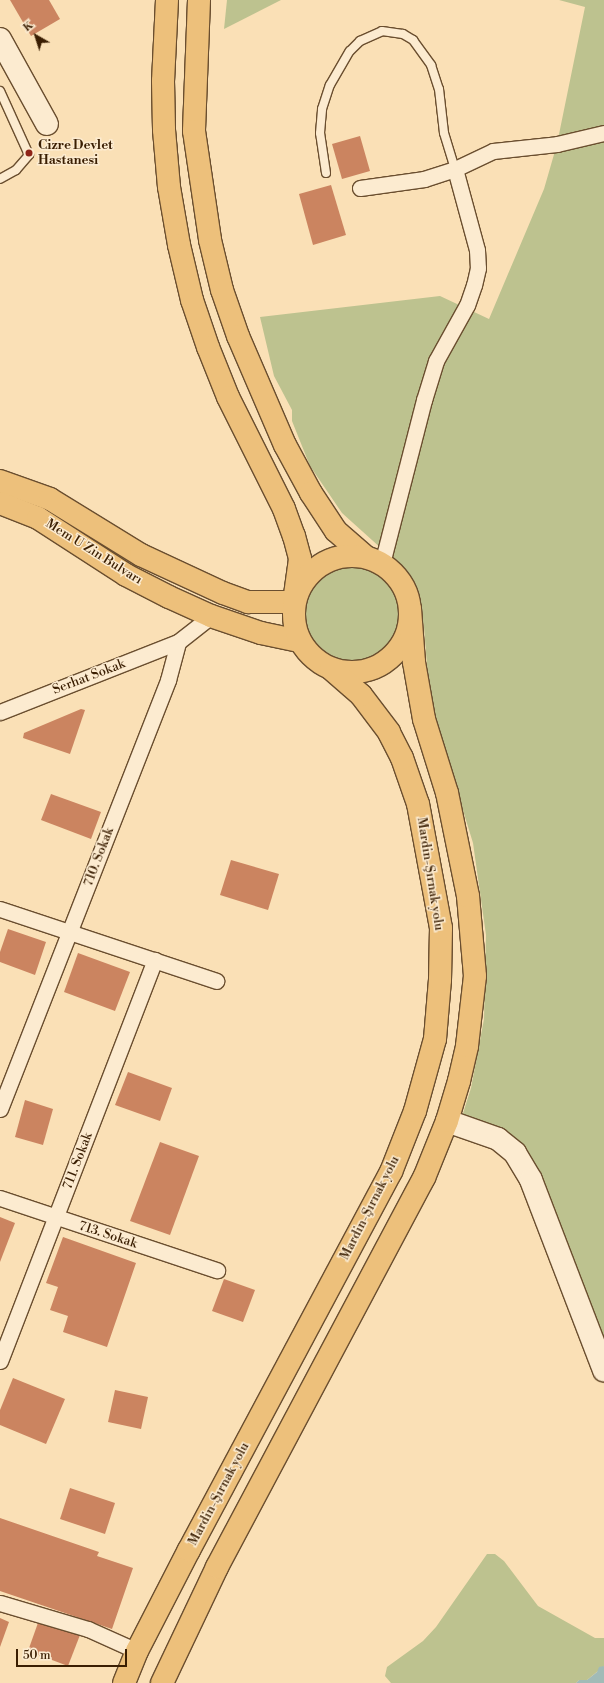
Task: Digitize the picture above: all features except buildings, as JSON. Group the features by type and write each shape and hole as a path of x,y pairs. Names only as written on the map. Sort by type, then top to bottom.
{"main road":[{"path":"167,0 163,80 164,130 169,187 180,245 192,300 211,354 228,397 284,509 294,536 300,559 294,602 295,629 300,641 308,653 331,668 360,672 387,660 405,638 410,609"},
{"path":"162,1683 217,1566 424,1178 447,1121 467,1046 475,976 468,896 458,840 423,712 414,662 410,609 401,583 336,531 311,493 285,445 241,343 222,290 207,226 194,131 199,0"},
{"name":"Mem U Zin Bulvarı","path":"0,481 50,499 141,555 223,593 248,602 294,602"},
{"name":"Mem U Zin Bulvarı","path":"0,503 38,518 126,575 211,616 261,633 300,641"},
{"path":"294,602 301,584 318,566 329,560 347,555 374,560"},
{"name":"Mardin-Şırnak yolu","path":"124,1683 137,1651 189,1550 391,1172 415,1111 435,1039 440,980 441,928 418,804 402,758 390,732 361,695 331,668"}],"street":[{"path":"0,39 47,124"},
{"path":"360,188 424,179 455,169 493,152 554,145 604,133"},
{"path":"374,560 436,361 467,305 478,268 475,234 455,169"},
{"path":"178,642 211,616"},
{"name":"Serhat Sokak","path":"0,711 178,642"},
{"name":"710. Sokak","path":"0,1109 168,680 178,642"},
{"path":"0,909 70,930 216,981"},
{"name":"711. Sokak","path":"0,1361 154,960"},
{"path":"447,1121 498,1140 516,1153 531,1180 604,1370"},
{"name":"713. Sokak","path":"0,1198 56,1218 217,1270"},
{"path":"0,1603 88,1630 137,1651"}],"lane":[{"path":"326,173 320,133 322,109 330,86 350,51 365,38 382,30 403,34 413,40 431,65 439,89 444,133 455,169"},
{"path":"0,91 29,155 16,170 0,179"}],"green space":[{"path":"227,0 281,0 224,29"},
{"path":"559,0 604,0 604,1370 515,1153 459,1126 471,1088 484,1019 486,935 473,843 436,722 429,691 424,627 417,589 403,568 342,513 310,466 292,421 292,410 274,376 260,317 440,296 489,319 544,189 557,144 585,7"},
{"path":"353,564 372,568 387,579 398,594 402,613 398,632 387,647 372,658 353,662 334,658 319,647 308,632 304,613 308,594 319,579 334,568"},
{"path":"487,1554 495,1554 504,1561 538,1606 595,1638 604,1638 604,1666 587,1680 579,1680 576,1683 391,1683 385,1676 387,1667 423,1641 436,1627"}],"water":[{"path":"604,1666 604,1683 576,1683 579,1680 587,1680 597,1672 599,1667"}],"place":[{"name":"Cizre Devlet Hastanesi","path":"29,153"}]}
